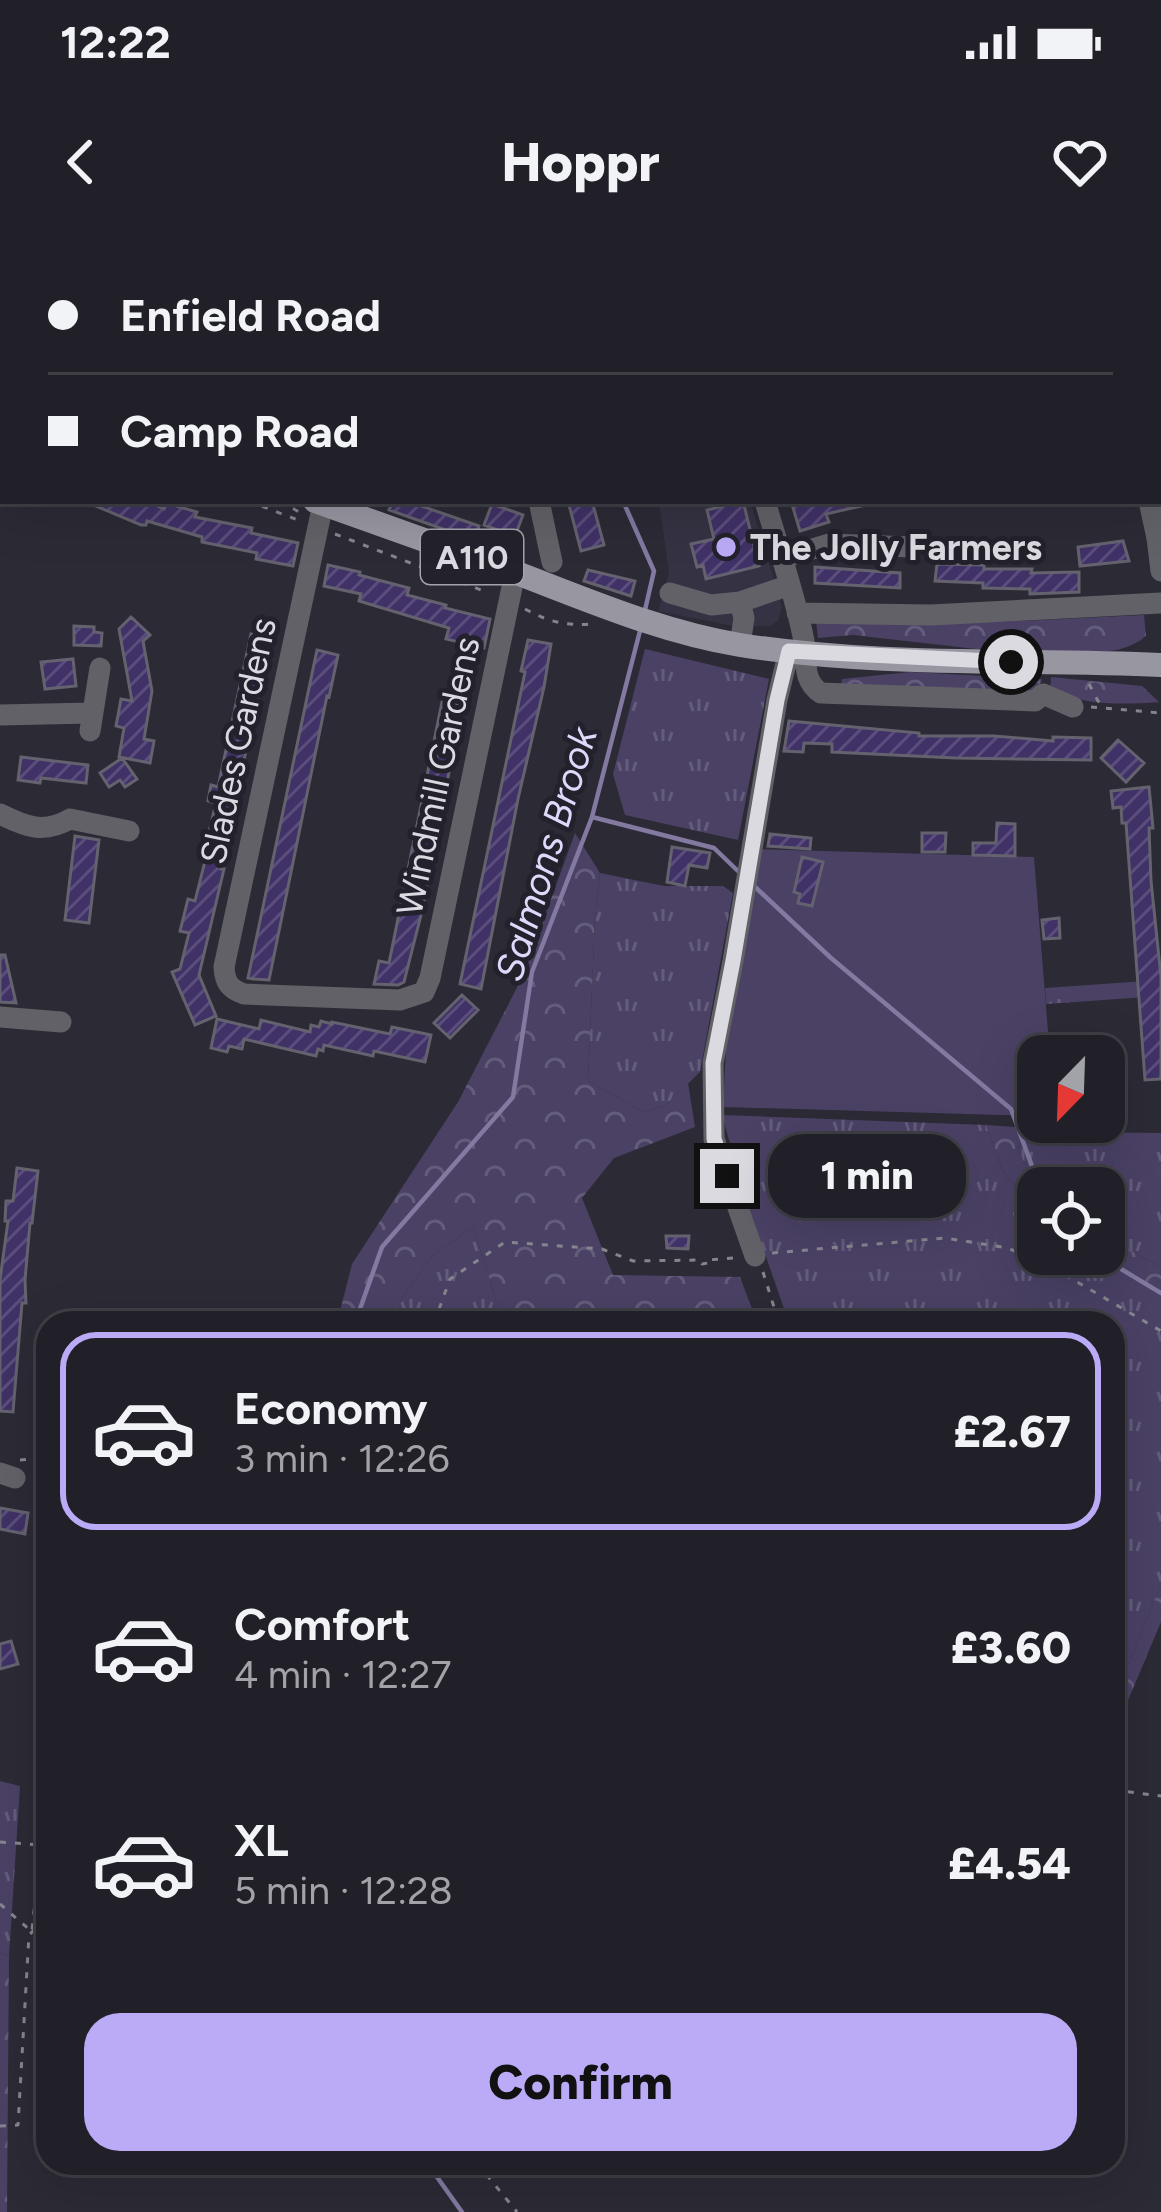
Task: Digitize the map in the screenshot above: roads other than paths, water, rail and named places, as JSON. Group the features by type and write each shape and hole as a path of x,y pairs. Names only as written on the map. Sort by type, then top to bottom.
{"main road":[{"name":"A110","path":"318,511 515,573 612,618 740,645 1047,664 1161,665"}],"street":[{"path":"540,504 552,562"},
{"path":"766,504 797,613 798,652 808,682 821,693 1035,701 1046,687 1047,664"},
{"path":"1150,504 1161,571"},
{"name":"Slades Gardens","path":"318,511 225,980 244,994 400,1000 424,992"},
{"path":"782,558 829,544 913,547"},
{"name":"Windmill Gardens","path":"424,992 515,573"},
{"path":"670,593 711,605 740,602 790,585"},
{"path":"740,602 744,618 740,645"},
{"path":"797,613 931,615 1161,603"},
{"path":"756,1254 714,1139 713,1063 777,700 798,652"},
{"path":"0,715 91,722 100,668"},
{"path":"1043,694 1072,707"},
{"path":"0,814 34,830 70,820 129,831"},
{"path":"0,1016 61,1022"}],"waterway":[{"name":"Salmons Brook","path":"624,504 654,571 645,610"},
{"name":"Salmons Brook","path":"359,1311 382,1247 513,1097 532,972 592,817 641,627"},
{"path":"592,817 714,848 740,873"},
{"path":"753,885 831,958 1011,1109 1032,1167"},
{"path":"1125,1271 1161,1293"},
{"name":"Salmons Brook","path":"436,2175 462,2212"}],"place":[{"name":"The Jolly Farmers","path":"726,547"}]}
